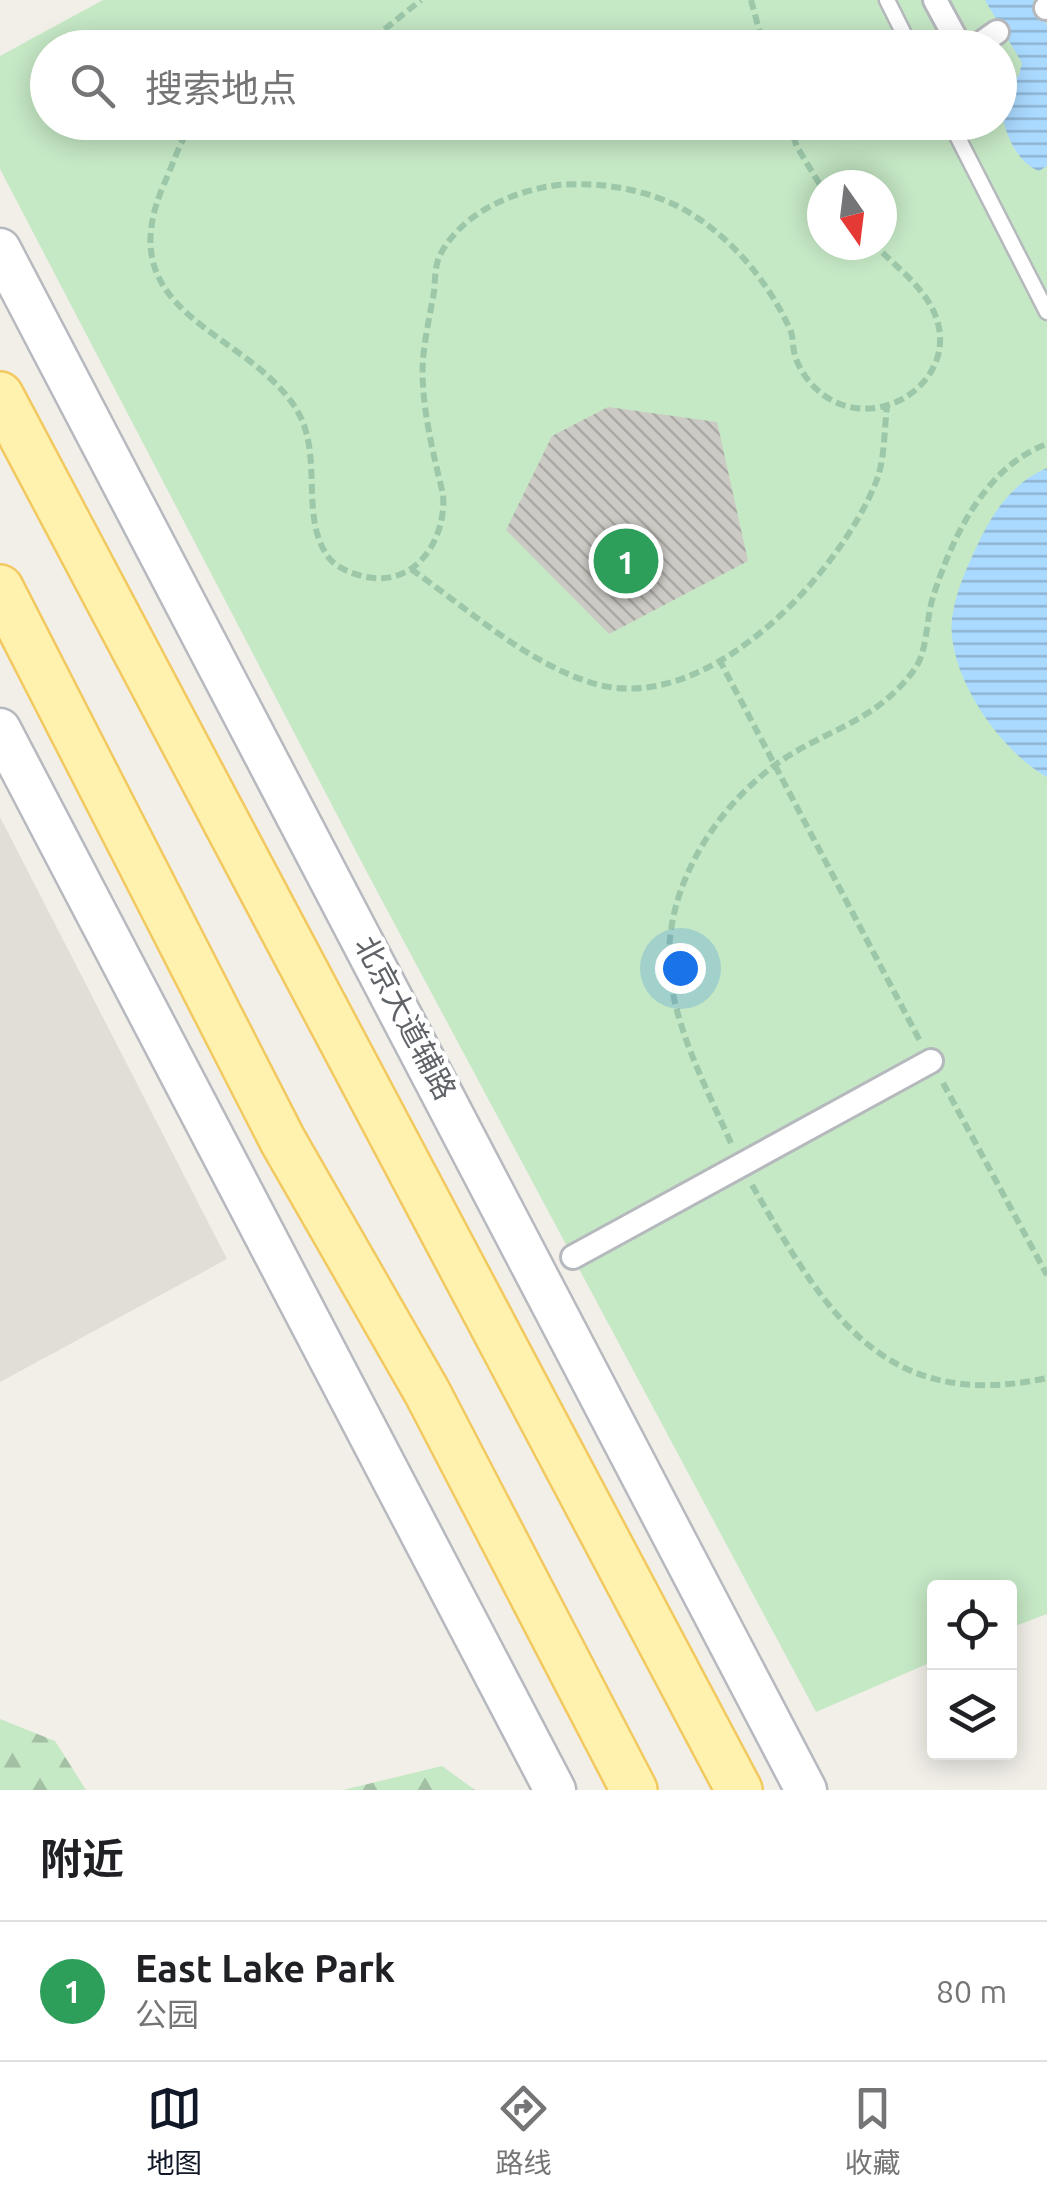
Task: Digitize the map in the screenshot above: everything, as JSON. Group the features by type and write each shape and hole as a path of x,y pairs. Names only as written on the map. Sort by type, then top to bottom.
{"main road":[{"name":"北京大道辅路","path":"0,248 806,1790"},
{"path":"0,395 739,1790"},
{"path":"0,588 283,1140 427,1392 634,1790"},
{"path":"0,729 555,1790"}],"street":[{"path":"936,0 952,30"},
{"path":"573,1257 931,1062"}],"lane":[{"path":"886,0 902,30"},
{"path":"959,140 1047,312"}],"path":[{"path":"383,30 421,0"},
{"path":"751,0 759,30"},
{"path":"186,140 153,210 151,244 160,278 190,319 271,378 295,407 310,442 312,508 330,560 348,572 369,578 411,569 428,555 445,515 422,362 439,256 472,218 516,193 564,184 620,188 684,209 748,260 791,330 794,354 805,376 821,394 853,407 887,407 924,383 935,365 939,334 930,304 889,260"},
{"path":"797,140 813,170"},
{"path":"411,569 529,654 592,684 661,689 758,638 849,536 878,478 887,407"},
{"path":"1047,444 1023,453 973,504 933,596 917,668 864,720 772,767 717,821 687,872 671,931 672,990 680,1019 742,1167 812,1290 862,1343 927,1378 999,1388 1047,1378"},
{"path":"719,659 772,767 1047,1275"}],"shaded area":[{"path":"0,817 227,1259 0,1382"}],"green space":[{"path":"103,0 1047,0 1047,1614 1017,1625 1017,1580 927,1580 927,1664 816,1712 370,878 0,169 0,56 30,40 30,140 1017,140 1017,30 48,30"},
{"path":"0,1719 55,1741 86,1790 0,1790"},
{"path":"442,1766 475,1790 343,1790"}],"water":[{"path":"985,0 1033,0 1047,25 1047,166 1039,171 1022,158 1011,140 1017,140 1017,77 1022,63 1017,54 1017,30 1003,30"},
{"path":"1047,468 1047,777 1012,750 980,709 958,663 952,619 962,582 989,522 1014,490"}],"building":[{"path":"608,407 717,422 748,561 609,634 506,530 552,436"}],"place":[{"name":"East Lake Park","path":"626,561"}]}
